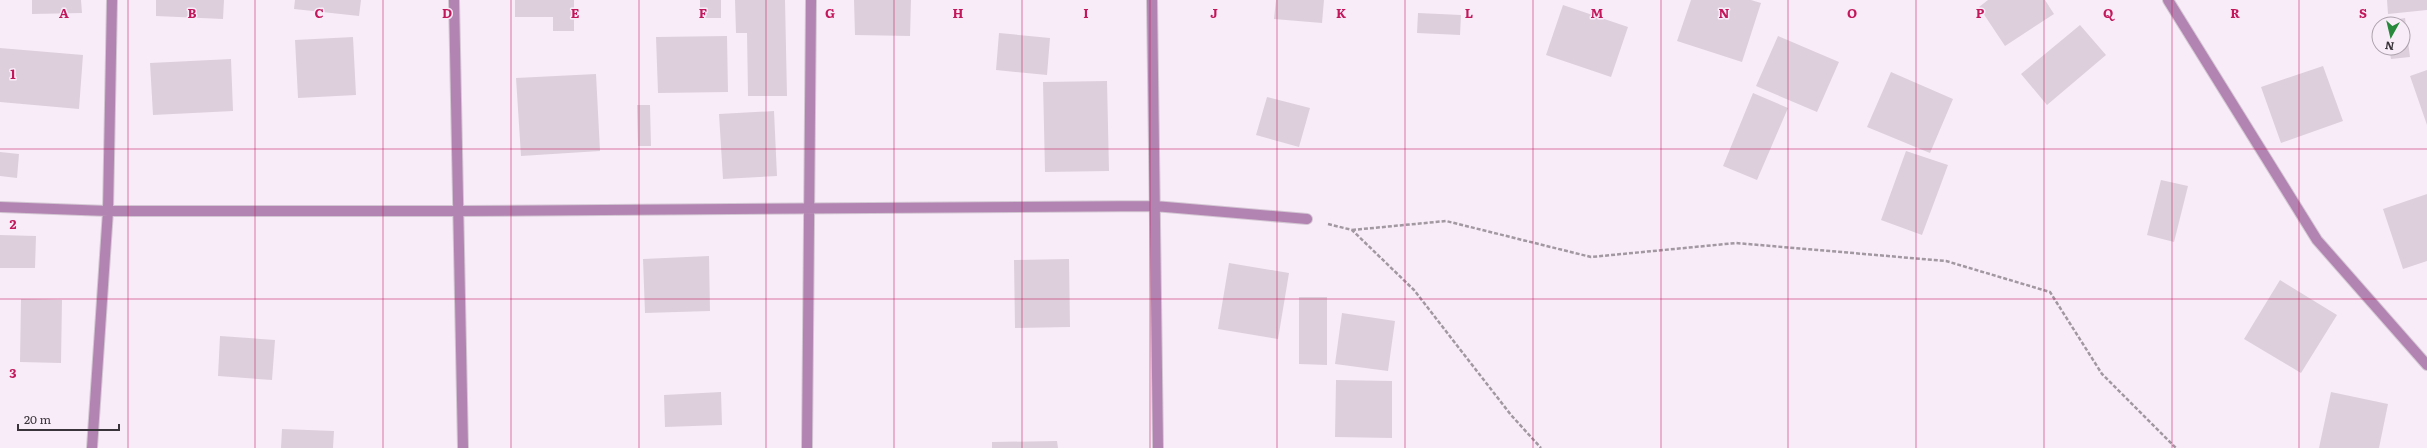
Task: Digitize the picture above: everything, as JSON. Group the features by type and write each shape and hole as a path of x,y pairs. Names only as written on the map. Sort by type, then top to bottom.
{"street":[{"path":"92,448 108,211 112,0"},
{"path":"454,0 463,448"},
{"path":"807,448 811,0"},
{"path":"1152,0 1158,448"},
{"path":"2168,0 2317,240 2427,365"},
{"path":"0,207 108,211 458,211 1154,206 1306,219"}],"path":[{"path":"1306,219 1352,230 1446,222 1591,257 1736,243 1946,261 2050,292 2102,374 2176,448"},
{"path":"1352,230 1414,290 1511,415 1541,448"}],"building":[{"path":"32,0 81,0 82,13 32,14"},
{"path":"156,0 224,0 223,19 156,16"},
{"path":"295,0 361,0 359,16 294,9"},
{"path":"515,0 574,0 574,31 553,31 553,17 515,17"},
{"path":"700,0 721,0 721,18 700,18"},
{"path":"735,0 785,0 787,96 748,96 747,33 736,33"},
{"path":"854,0 911,0 910,36 855,35"},
{"path":"1276,0 1324,0 1322,23 1274,19"},
{"path":"1691,0 1751,0 1761,3 1742,62 1677,41"},
{"path":"1988,0 2045,0 2054,14 2005,46 1979,7"},
{"path":"2387,0 2427,0 2427,10 2388,14"},
{"path":"1563,5 1628,27 1611,77 1546,55"},
{"path":"1418,13 1461,15 1460,35 1417,33"},
{"path":"2080,25 2106,55 2047,105 2021,74"},
{"path":"999,33 1050,38 1047,75 996,70"},
{"path":"727,36 728,92 658,93 656,37"},
{"path":"1778,36 1839,62 1817,112 1756,86"},
{"path":"353,37 356,95 298,98 295,40"},
{"path":"0,48 83,55 79,109 0,102"},
{"path":"2390,56 2410,56 2410,57 2391,59"},
{"path":"231,59 233,111 153,115 150,63"},
{"path":"2323,66 2343,121 2281,143 2261,87"},
{"path":"2427,70 2427,125 2410,76"},
{"path":"1891,72 1953,99 1930,153 1867,127"},
{"path":"596,74 600,151 521,156 516,78"},
{"path":"1107,81 1109,171 1045,172 1043,82"},
{"path":"1753,93 1788,108 1757,180 1723,166"},
{"path":"1267,97 1310,108 1299,147 1256,135"},
{"path":"637,105 650,105 651,146 638,146"},
{"path":"774,111 777,176 723,179 719,114"},
{"path":"1906,151 1948,165 1922,235 1881,220"},
{"path":"0,152 19,154 17,178 0,176"},
{"path":"2161,180 2188,186 2174,242 2147,235"},
{"path":"2427,194 2427,261 2403,269 2383,209"},
{"path":"0,235 36,236 35,268 0,268"},
{"path":"709,256 710,311 645,313 643,259"},
{"path":"1069,259 1070,327 1015,328 1014,260"},
{"path":"1229,263 1289,273 1278,339 1218,329"},
{"path":"2280,280 2337,315 2301,373 2244,339"},
{"path":"1299,297 1327,297 1327,365 1299,364"},
{"path":"21,299 62,300 61,363 20,362"},
{"path":"1342,313 1395,321 1388,371 1335,364"},
{"path":"220,336 275,340 272,380 218,376"},
{"path":"1336,380 1392,381 1392,438 1335,437"},
{"path":"721,392 722,425 665,427 664,395"},
{"path":"2331,392 2388,404 2379,448 2319,448"},
{"path":"282,429 334,431 333,448 281,448"},
{"path":"1057,441 1058,448 992,448 992,442"}]}
